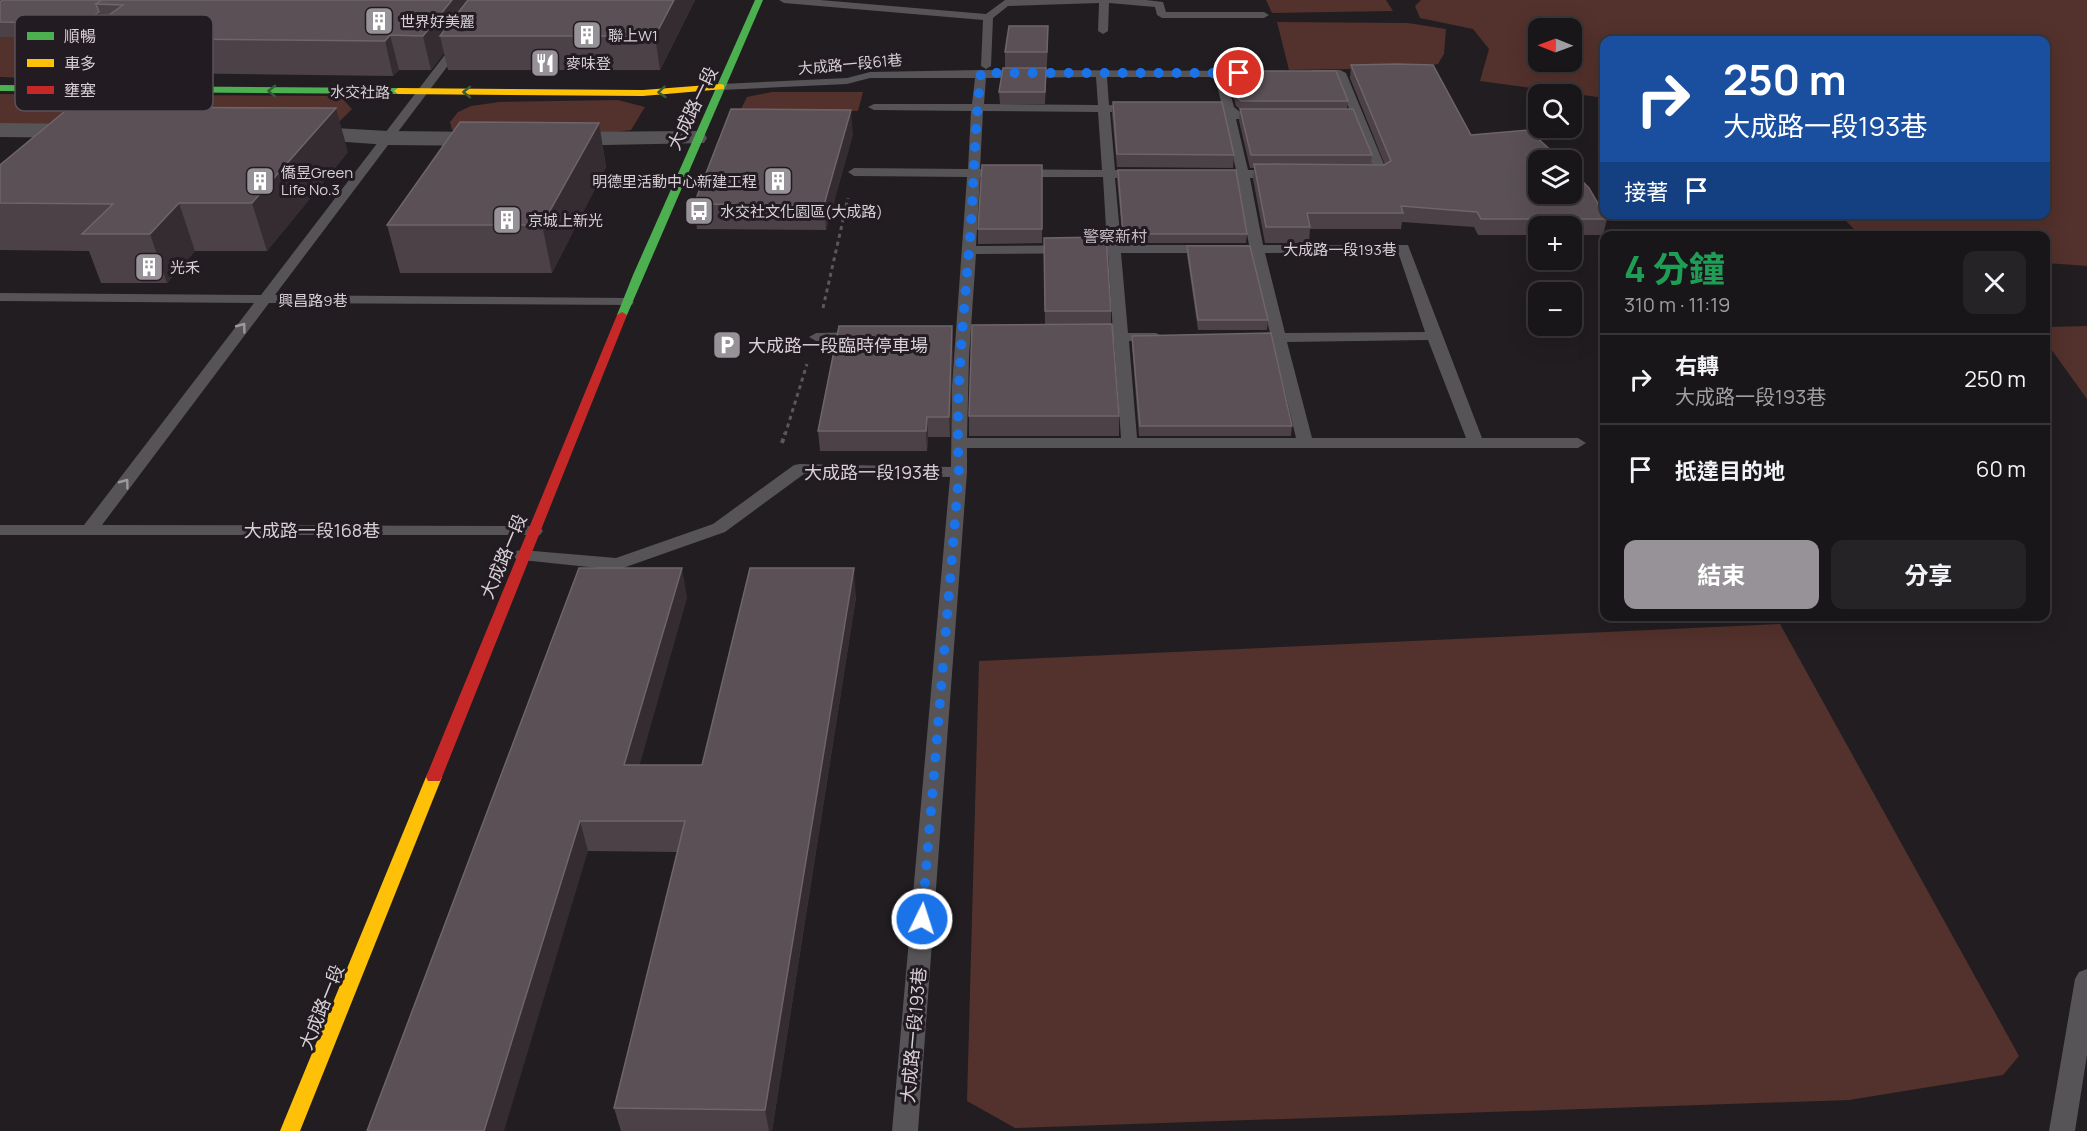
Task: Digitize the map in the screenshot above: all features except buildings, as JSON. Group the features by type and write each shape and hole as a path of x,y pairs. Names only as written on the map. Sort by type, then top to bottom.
{"street":[{"name":"大成路一段","path":"290,1131 522,555 534,531 696,138 730,70 759,0"},
{"name":"水交社路","path":"0,87 15,87"},
{"name":"水交社路","path":"213,90 643,93 721,87"},
{"path":"0,130 106,131"},
{"path":"282,132 388,138 513,139"},
{"path":"536,139 696,138"}],"lane":[{"path":"784,0 888,4 988,17"},
{"path":"1264,15 1162,15 1159,4 1104,0 1005,3 988,17 984,69 1101,73 1279,73"},
{"path":"1103,31 1104,0"},
{"path":"90,529 471,28"},
{"name":"大成路一段61巷","path":"721,87 847,81 870,75 984,69"},
{"name":"大成路一段193巷","path":"905,1131 959,472 957,443 962,336 974,174 976,109 984,69"},
{"path":"1101,73 1129,443"},
{"name":"大成路一段193巷","path":"1220,73 1257,249 1305,443"},
{"path":"1299,73 1340,73 1351,115 1382,174 1359,174"},
{"path":"874,106 976,109 1148,109"},
{"path":"1183,109 1229,109 1237,116 1273,115"},
{"path":"854,172 1153,174"},
{"path":"1198,174 1289,174"},
{"name":"大成路一段193巷","path":"969,250 1403,248 1476,444"},
{"name":"興昌路9巷","path":"0,297 627,302"},
{"path":"816,336 872,336"},
{"path":"1234,338 1434,336"},
{"path":"1076,337 1166,337"},
{"name":"大成路一段193巷","path":"957,443 1578,443"},
{"name":"大成路一段193巷","path":"522,555 617,564 719,528 800,469 959,472"},
{"name":"大成路一段168巷","path":"0,530 534,531"},
{"path":"2062,1131 2087,979"}],"path":[{"path":"766,492 816,336 854,172"}],"shaded area":[{"path":"0,0 134,0 113,15 15,15 15,78 0,77"},
{"path":"1266,0 1386,0 1393,11 1272,13"},
{"path":"1421,0 2087,0 2087,266 2050,263 2050,231 1856,231 1844,219 2050,219 2050,36 1600,36 1600,97 1582,95 1582,84 1528,84 1528,88 1480,81 1489,49 1473,29 1420,18 1415,6"},
{"path":"1277,22 1408,23 1446,29 1444,54 1438,64 1418,68 1289,70"},
{"path":"772,92 863,92 858,111 741,109 747,97"},
{"path":"0,94 15,94 15,111 213,111 213,95 340,96 352,109 338,123 0,125"},
{"path":"618,100 645,107 631,130 602,134 468,134 452,130 450,122 458,112 471,106 499,102"},
{"path":"2087,326 2087,399 2050,348 2050,327"},
{"path":"1780,624 2019,1056 2003,1075 1849,1100 1015,1128 967,1101 979,661"}],"traffic: fast":[{"path":"622,315 759,0"},
{"path":"0,88 15,88"},
{"path":"213,90 398,91"}],"traffic: slow":[{"path":"398,91 643,93 721,87"},
{"path":"290,1131 434,777"}],"traffic: jam":[{"path":"434,777 622,315"}],"place":[{"name":"世界好美麗","path":"379,21"},
{"name":"聯上W1","path":"587,35"},
{"name":"麥味登","path":"545,63"},
{"name":"僑昱Green Life No.3","path":"260,181"},
{"name":"明德里活動中心新建工程","path":"778,181"},
{"name":"水交社文化園區(大成路)","path":"699,211"},
{"name":"京城上新光","path":"507,220"},
{"name":"光禾","path":"149,267"},
{"name":"大成路一段臨時停車場","path":"727,345"}],"district":[{"name":"警察新村","path":"1115,236"}],"route":[{"path":"922,919 959,472 957,443 962,336 974,174 976,109 981,73 1239,73"}]}
